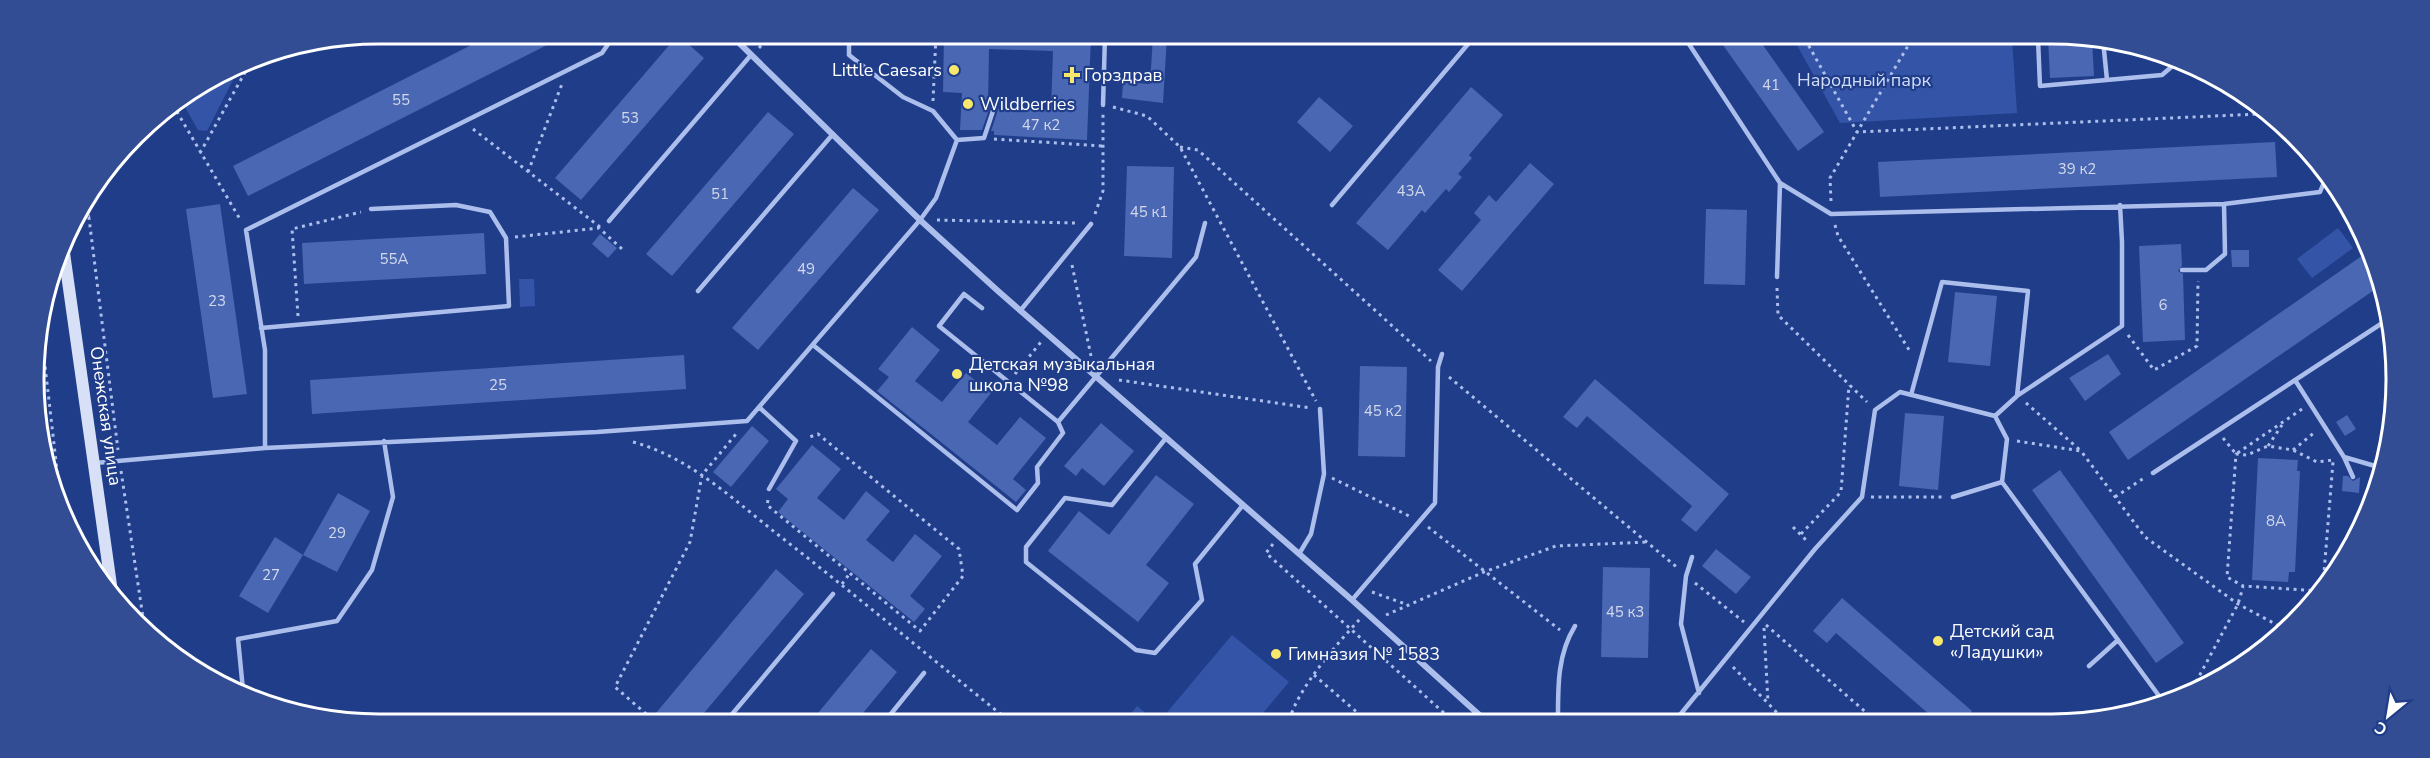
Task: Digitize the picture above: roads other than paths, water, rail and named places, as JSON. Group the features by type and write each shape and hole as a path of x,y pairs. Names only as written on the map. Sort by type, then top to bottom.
{"main road":[{"name":"Онежская улица","path":"65,261 110,579"}],"street":[{"path":"740,44 920,220 1020,311 1352,600 1478,714"}],"lane":[{"path":"265,448 265,350 246,230 602,53 608,44"},
{"path":"849,44 849,55 903,97 933,111 957,140"},
{"path":"1103,105 1105,44"},
{"path":"1332,206 1468,44"},
{"path":"1689,44 1780,183 1832,214 2224,204 2319,192 2323,183"},
{"path":"2038,44 2040,86 2162,75 2172,66"},
{"path":"2104,48 2107,80"},
{"path":"609,221 751,56"},
{"path":"957,140 984,138 996,102"},
{"path":"698,291 833,135"},
{"path":"95,463 265,448 597,432 747,421 920,220 936,198 957,140"},
{"path":"1777,277 1780,183"},
{"path":"2182,270 2206,270 2225,254 2224,204"},
{"path":"261,328 509,306 506,238 490,212 456,205 371,209"},
{"path":"1995,416 2017,396 2122,326 2120,206"},
{"path":"1058,422 1196,257 1204,223"},
{"path":"1020,311 1091,224"},
{"path":"1911,395 1942,282 2028,291 2017,396"},
{"path":"813,345 1017,510 1038,483 1037,467 1062,433 1058,422 939,326 964,294 982,308"},
{"path":"2153,473 2382,323"},
{"path":"1352,600 1436,503 1438,368 1442,354"},
{"path":"2295,380 2344,457 2353,477"},
{"path":"1681,714 1815,549 1862,497 1875,410 1900,392 1995,416 2007,439 2002,482 2160,697"},
{"path":"759,407 796,441 769,489"},
{"path":"1299,554 1311,534 1324,474 1320,409"},
{"path":"1166,438 1112,505 1065,498 1026,547 1026,562 1136,650 1155,653 1202,600 1195,564 1243,505"},
{"path":"243,685 238,639 337,621 372,570 393,497 384,441"},
{"path":"2344,457 2375,466"},
{"path":"1953,497 2002,482"},
{"path":"1692,557 1686,576 1681,624 1699,693"},
{"path":"732,714 833,594"},
{"path":"1558,714 1558,673 1569,636 1575,626"},
{"path":"2089,666 2118,640"},
{"path":"891,714 924,673"}],"place":[{"name":"Little Caesars","path":"954,70"},
{"name":"Горздрав","path":"1072,75"},
{"name":"Wildberries","path":"968,104"},
{"name":"Детская музыкальная школа №98","path":"957,374"},
{"name":"Детский сад «Ладушки»","path":"1938,641"},
{"name":"Гимназия № 1583","path":"1276,654"}],"park label":[{"name":"Народный парк","path":"1864,80"}]}
